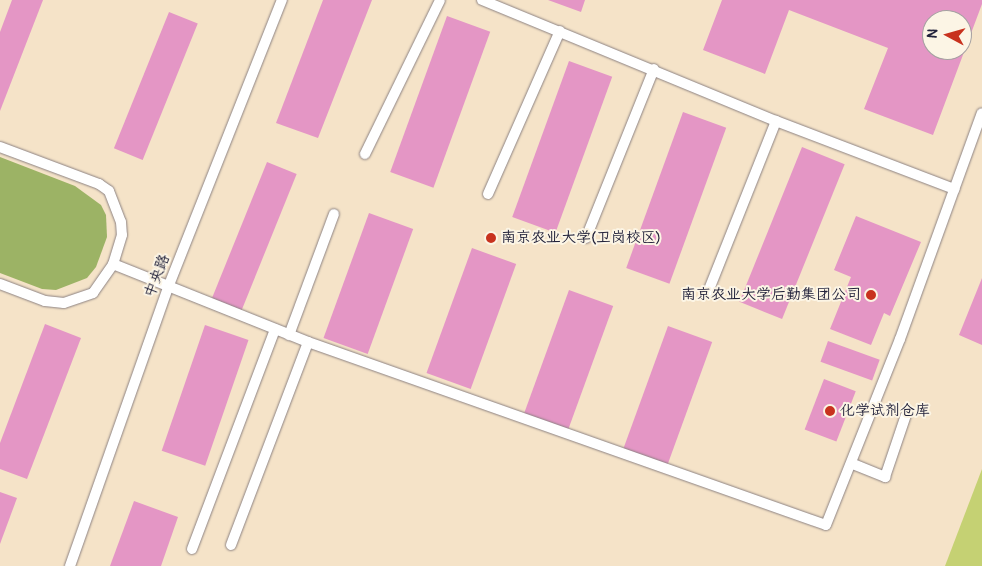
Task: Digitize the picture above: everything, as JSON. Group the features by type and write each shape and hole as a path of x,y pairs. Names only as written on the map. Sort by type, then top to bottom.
{"lane":[{"name":"中央路","path":"70,566 169,285 282,0"},
{"path":"365,154 440,0"},
{"path":"482,0 654,69 776,121 954,190"},
{"path":"488,194 560,31"},
{"path":"586,238 654,69"},
{"path":"113,264 308,342 826,525 853,464 982,113"},
{"path":"708,292 776,121"},
{"path":"0,147 99,184 109,191 121,222 122,235 113,264 93,293 64,303 45,301 0,284"},
{"path":"289,335 334,214"},
{"path":"192,549 275,329"},
{"path":"231,545 308,342"},
{"path":"853,464 884,477 906,415"}],"green space":[{"path":"0,157 75,186 101,205 106,215 107,237 96,267 87,278 56,290 42,289 0,273"},
{"path":"982,469 982,566 945,566"}],"building":[{"path":"12,0 43,0 0,111 0,32"},
{"path":"323,0 372,0 318,138 276,123"},
{"path":"548,0 585,0 581,12"},
{"path":"722,0 982,0 972,31 972,10 922,10 922,60 961,60 933,135 864,109 888,48 789,10 765,74 703,50"},
{"path":"169,12 198,24 143,160 114,148"},
{"path":"447,16 490,32 433,188 390,172"},
{"path":"569,61 612,77 555,233 512,217"},
{"path":"683,112 726,128 669,284 626,268"},
{"path":"802,147 845,164 782,319 739,302"},
{"path":"267,162 297,174 242,310 212,298"},
{"path":"369,213 413,229 368,354 324,338"},
{"name":"南京农业大学后勤集团公司","path":"856,216 921,242 890,316 884,313 871,345 830,329 851,277 834,270"},
{"path":"472,248 516,264 471,389 427,373"},
{"path":"982,278 982,345 959,335"},
{"path":"569,290 613,306 568,431 524,415"},
{"path":"45,324 81,338 27,479 0,469 0,443"},
{"path":"205,325 248,340 205,466 162,451"},
{"path":"668,326 712,342 666,468 622,452"},
{"path":"828,341 880,360 872,380 820,362"},
{"name":"化学试剂仓库","path":"824,379 856,391 836,442 805,429"},
{"path":"0,492 17,498 0,544"},
{"path":"134,501 178,517 161,566 110,566"}],"place":[{"name":"南京农业大学(卫岗校区)","path":"491,238"},
{"name":"南京农业大学后勤集团公司","path":"871,295"},
{"name":"化学试剂仓库","path":"830,411"}]}
